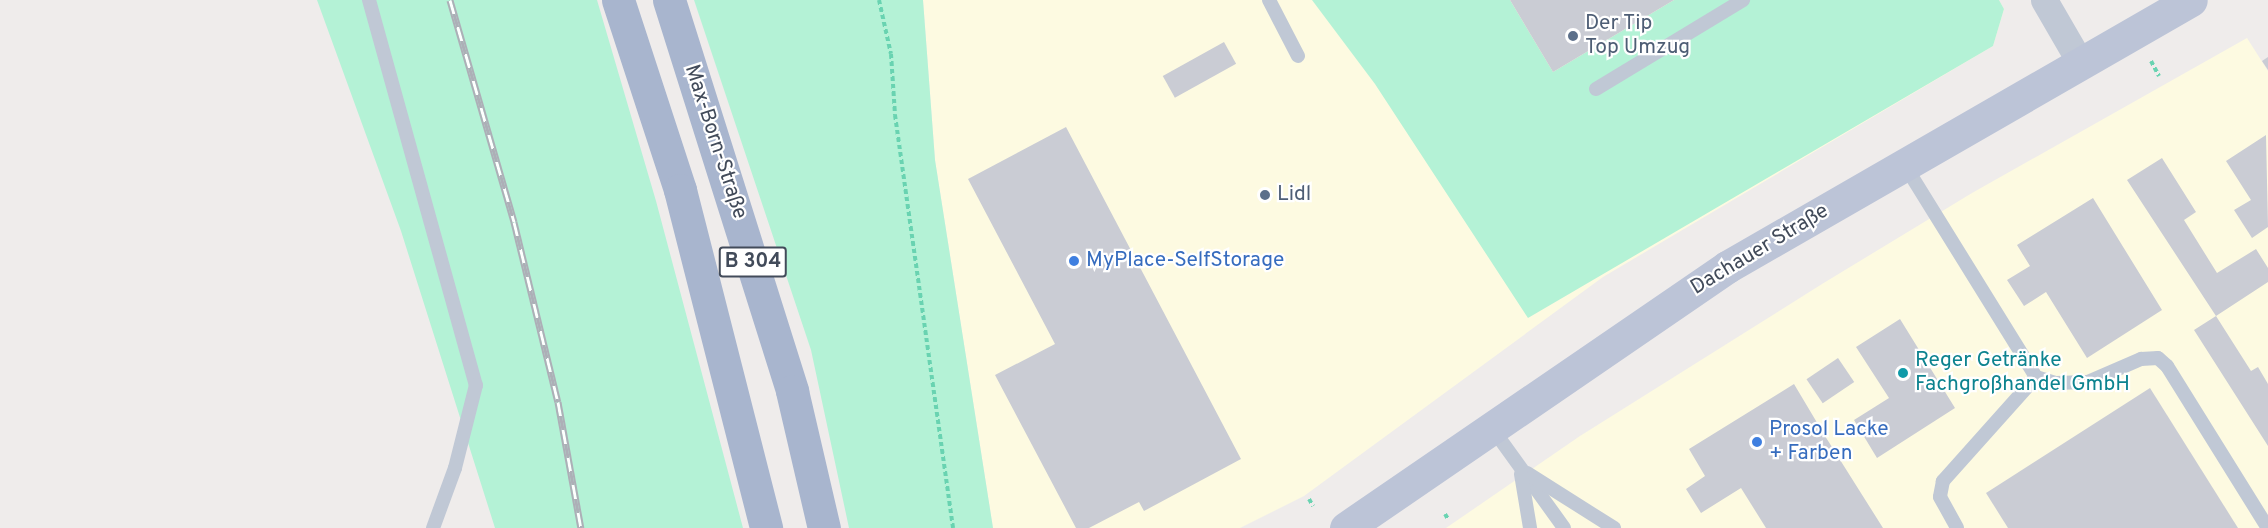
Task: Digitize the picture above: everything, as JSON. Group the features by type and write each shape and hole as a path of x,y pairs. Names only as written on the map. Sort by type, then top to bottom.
{"main road":[{"name":"B 304","path":"618,0 680,190 766,528"},
{"name":"Max-Born-Straße","path":"669,0 792,391 824,528"},
{"name":"Dachauer Straße","path":"1346,528 1726,267 2191,0"}],"street":[{"path":"2044,0 2080,62"}],"lane":[{"path":"369,0 476,385 455,468 434,528"},
{"path":"1269,0 1298,56"},
{"path":"1596,89 1743,0"},
{"path":"1904,164 2036,377 2056,383 2088,382 2141,359 2158,358 2167,366 2268,528"},
{"path":"1957,528 1940,497 1943,481 2036,377"},
{"path":"1491,427 1564,528"},
{"path":"1520,469 1530,528"},
{"path":"1520,469 1614,528"}],"path":[{"path":"879,0 891,54 895,115 952,528"},
{"path":"1309,499 1313,506"},
{"path":"1445,514 1448,519"}],"shaded area":[{"path":"923,0 1999,0 2004,9 1993,46 1603,277 1304,496 1240,528 993,528 935,160"},
{"path":"2247,38 2268,71 2268,528 1446,528 1580,436 1822,284 1972,193"}],"green space":[{"path":"317,0 597,0 656,201 743,528 495,528 401,231"},
{"path":"694,0 923,0 935,160 993,528 849,528 811,350"},
{"path":"1312,0 1510,0 1553,72 1674,0 1999,0 2004,9 1993,46 1528,318 1375,84"}],"building":[{"name":"Der Tip Top Umzug","path":"1510,0 1674,0 1553,72"},
{"path":"1224,42 1236,64 1175,98 1163,76"},
{"path":"2268,57 2268,70 2262,61"},
{"name":"MyPlace-SelfStorage","path":"1066,127 1241,459 1144,511 1139,502 1089,528 1076,528 995,375 1055,344 968,179"},
{"path":"2266,135 2268,227 2252,238 2234,210 2251,200 2226,161"},
{"path":"2162,158 2196,212 2184,220 2217,273 2256,249 2268,268 2268,282 2216,316 2127,180"},
{"path":"2093,198 2162,310 2087,358 2046,292 2024,306 2007,280 2030,266 2017,245"},
{"path":"2216,316 2251,371 2258,367 2268,384 2268,446 2194,330"},
{"name":"Reger Getränke Fachgroßhandel GmbH","path":"1900,319 1955,408 1877,458 1854,420 1889,398 1856,347"},
{"path":"1838,358 1854,382 1823,403 1806,379"},
{"path":"1794,384 1883,528 1766,528 1741,488 1701,513 1686,489 1705,476 1689,449"},
{"path":"2150,388 2238,528 2008,528 1986,493"}],"railway":[{"path":"450,0 514,222 558,402 581,528"}],"place":[{"name":"Der Tip Top Umzug","path":"1573,36"},
{"name":"Lidl","path":"1265,195"},
{"name":"MyPlace-SelfStorage","path":"1074,261"},
{"name":"Reger Getränke Fachgroßhandel GmbH","path":"1903,373"},
{"name":"Prosol Lacke + Farben","path":"1757,442"}]}
